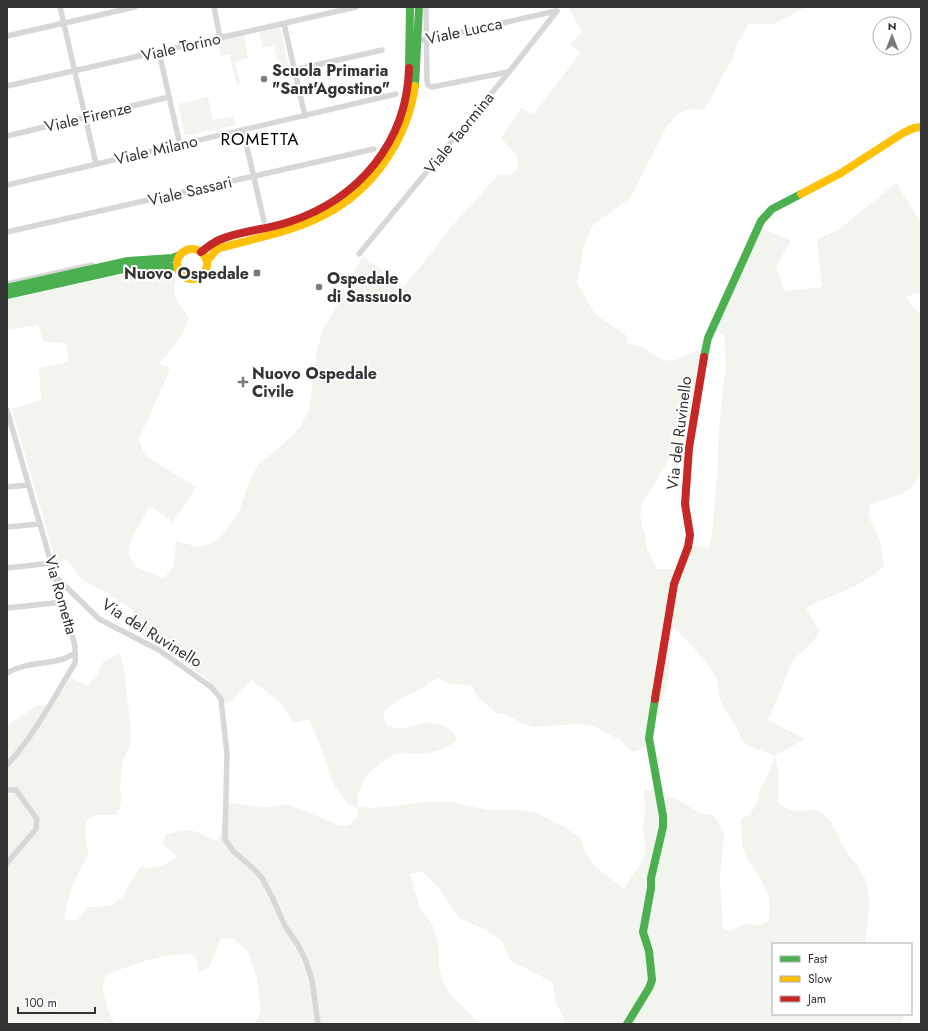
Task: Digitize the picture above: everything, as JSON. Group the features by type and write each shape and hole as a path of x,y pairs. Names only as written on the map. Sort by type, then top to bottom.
{"main road":[{"path":"201,252 218,241 297,220 321,210 342,197 365,177 384,153 398,126 406,100 409,82 410,7"},
{"path":"180,255 178,259 178,267 184,276 196,278 204,272 207,261 216,250 299,226 325,215 346,202 371,180 390,156 404,127 413,99 419,7"},
{"name":"Via del Ruvinello","path":"627,1024 649,988 652,980 649,951 643,932 651,888 651,878 663,827 663,816 649,738 674,584 688,547 690,535 686,504 689,448 705,348 708,338 761,220 772,209 841,173 903,133 914,128 921,127"},
{"path":"7,288 128,261 172,258 190,249 196,249 201,252 207,261"},
{"path":"7,295 128,268 178,267"}],"street":[{"path":"60,7 96,164"},
{"path":"7,36 135,7"},
{"path":"214,7 220,38"},
{"name":"Viale Torino","path":"7,86 356,7"},
{"path":"426,7 428,85 432,87 509,72"},
{"name":"Viale Lucca","path":"417,40 426,40 557,11"},
{"name":"Viale Taormina","path":"359,254 509,72 557,11"},
{"path":"284,24 305,116"},
{"path":"294,70 382,50"},
{"path":"160,52 180,145"},
{"name":"Viale Milano","path":"7,185 396,94"},
{"name":"Viale Firenze","path":"7,136 169,97"},
{"path":"243,130 264,221"},
{"name":"Viale Sassari","path":"7,232 374,148"},
{"path":"7,284 92,265 97,268"},
{"name":"Via Rometta","path":"7,410 28,485 57,578 75,646 76,657 76,663 16,755 7,765"},
{"path":"7,487 28,485"},
{"path":"7,528 40,524"},
{"path":"7,568 52,563"},
{"name":"Via del Ruvinello","path":"57,578 99,619 159,650 211,687 220,699 227,754 225,839 233,852 256,871 262,878 285,926 306,960 312,980 318,1024"},
{"path":"7,608 63,602"},
{"path":"7,673 16,668 32,663 64,659 75,653"},
{"path":"7,790 16,790 37,819 36,830 7,863"}],"shaded area":[{"path":"568,7 806,7 774,24 749,24 736,45 732,60 703,110 690,109 679,113 667,126 630,198 593,225 583,248 577,283 595,314 627,336 627,343 641,347 663,360 673,361 699,350 689,425 680,430 681,440 642,504 640,514 647,549 656,569 682,569 690,544 708,548 712,535 721,407 726,366 724,334 708,330 757,226 791,241 776,266 784,291 822,287 817,239 837,231 896,183 921,222 921,294 915,293 907,297 910,304 921,315 921,471 911,489 902,494 870,504 868,515 880,541 884,566 857,585 806,608 820,631 814,640 793,660 768,720 805,739 775,756 779,773 778,803 795,811 816,810 826,816 845,850 863,874 869,897 865,940 866,943 772,943 772,1015 905,1015 905,1017 900,1024 565,1024 564,1018 556,1002 552,982 511,961 501,940 484,929 459,918 439,888 422,871 410,874 420,908 433,926 439,948 439,968 444,984 452,996 479,1024 254,1024 261,1012 257,979 248,951 234,939 221,938 209,968 199,972 195,955 184,954 161,957 106,975 103,983 104,993 109,1011 115,1024 7,1024 7,726 36,706 54,704 70,678 88,686 98,673 103,662 120,653 124,670 131,730 131,743 123,760 120,789 122,798 116,815 95,815 87,820 85,837 89,854 80,869 69,894 65,920 75,921 88,907 110,906 122,897 140,867 151,868 160,866 169,863 178,857 162,843 166,834 191,830 215,841 220,837 225,802 261,807 287,804 336,824 348,826 357,817 358,808 347,803 334,786 322,750 309,719 294,723 280,702 251,680 232,701 220,705 219,696 207,679 167,648 128,627 134,610 118,601 108,593 82,580 67,560 56,563 12,409 41,400 39,368 68,362 67,344 43,341 38,325 7,330 7,300 126,274 170,271 175,278 175,297 187,315 188,323 177,342 158,364 166,366 170,370 139,439 142,450 149,458 196,487 173,522 152,507 149,508 132,537 129,547 129,554 134,565 139,569 164,578 174,566 176,541 198,547 207,545 217,540 224,533 239,511 252,475 260,463 288,440 300,427 309,410 317,351 323,329 351,282 351,278 363,256 404,287 452,226 498,175 510,175 517,170 518,157 501,138 521,108 534,114 581,52 570,44 582,32","holes":["673,627 693,647 712,671 718,682 719,695 724,708 738,730 744,744 775,756 768,775 760,788 758,800 750,815 741,818 744,852 762,882 769,899 768,922 759,925 743,924 731,931 723,930 720,879 724,835 719,823 712,814 701,814 684,803 661,793 644,790 645,809 643,829 646,853 624,889 597,868 585,852 581,839 566,828 537,813 521,810 487,810 453,802 422,802 374,808 358,807 357,800 362,784 368,775 391,756 406,753 418,754 433,752 444,749 457,740 452,731 442,725 427,722 399,729 387,725 383,718 386,709 396,701 424,687 438,677 448,683 472,686 478,697 496,713 507,715 523,724 535,727 576,724 593,726 620,740 633,752 650,746 655,717 665,691 669,675"]},
{"path":"280,27 290,73 281,74 274,46 263,48 259,32"},
{"path":"244,35 248,58 235,62 240,84 237,85 229,54 221,56 217,40"},
{"path":"208,97 213,120 234,116 236,125 185,136 178,104"}],"traffic: fast":[{"path":"409,68 410,7"},
{"path":"415,86 419,7"},
{"path":"704,357 708,338 761,221 772,209 801,194"},
{"path":"7,288 128,261 172,258 180,255"},
{"path":"7,295 128,268 178,267"},
{"path":"627,1024 649,988 652,980 649,951 643,932 651,888 651,878 663,827 663,816 649,738 655,699"}],"traffic: slow":[{"path":"207,261 216,250 220,248 273,234 312,221 342,204 358,192 385,161 396,144 411,106 415,86"},
{"path":"801,194 841,173 903,133 914,128 921,127"},
{"path":"192,249 198,250 206,258 207,264 206,270 198,278 192,279 186,278 178,270 177,264 178,258 186,250 192,249"}],"traffic: jam":[{"path":"201,252 219,240 227,237 280,225 314,212 337,199 357,183 374,164 389,143 399,120 406,95 409,68"},
{"path":"655,699 674,584 688,547 690,535 685,504 689,448 704,357"}],"place":[{"name":"Scuola Primaria \"Sant'Agostino\"","path":"264,79"},
{"name":"Nuovo Ospedale","path":"257,273"},
{"name":"Ospedale di Sassuolo","path":"319,287"},
{"name":"Nuovo Ospedale Civile","path":"243,382"}],"district":[{"name":"ROMETTA","path":"260,139"}]}
